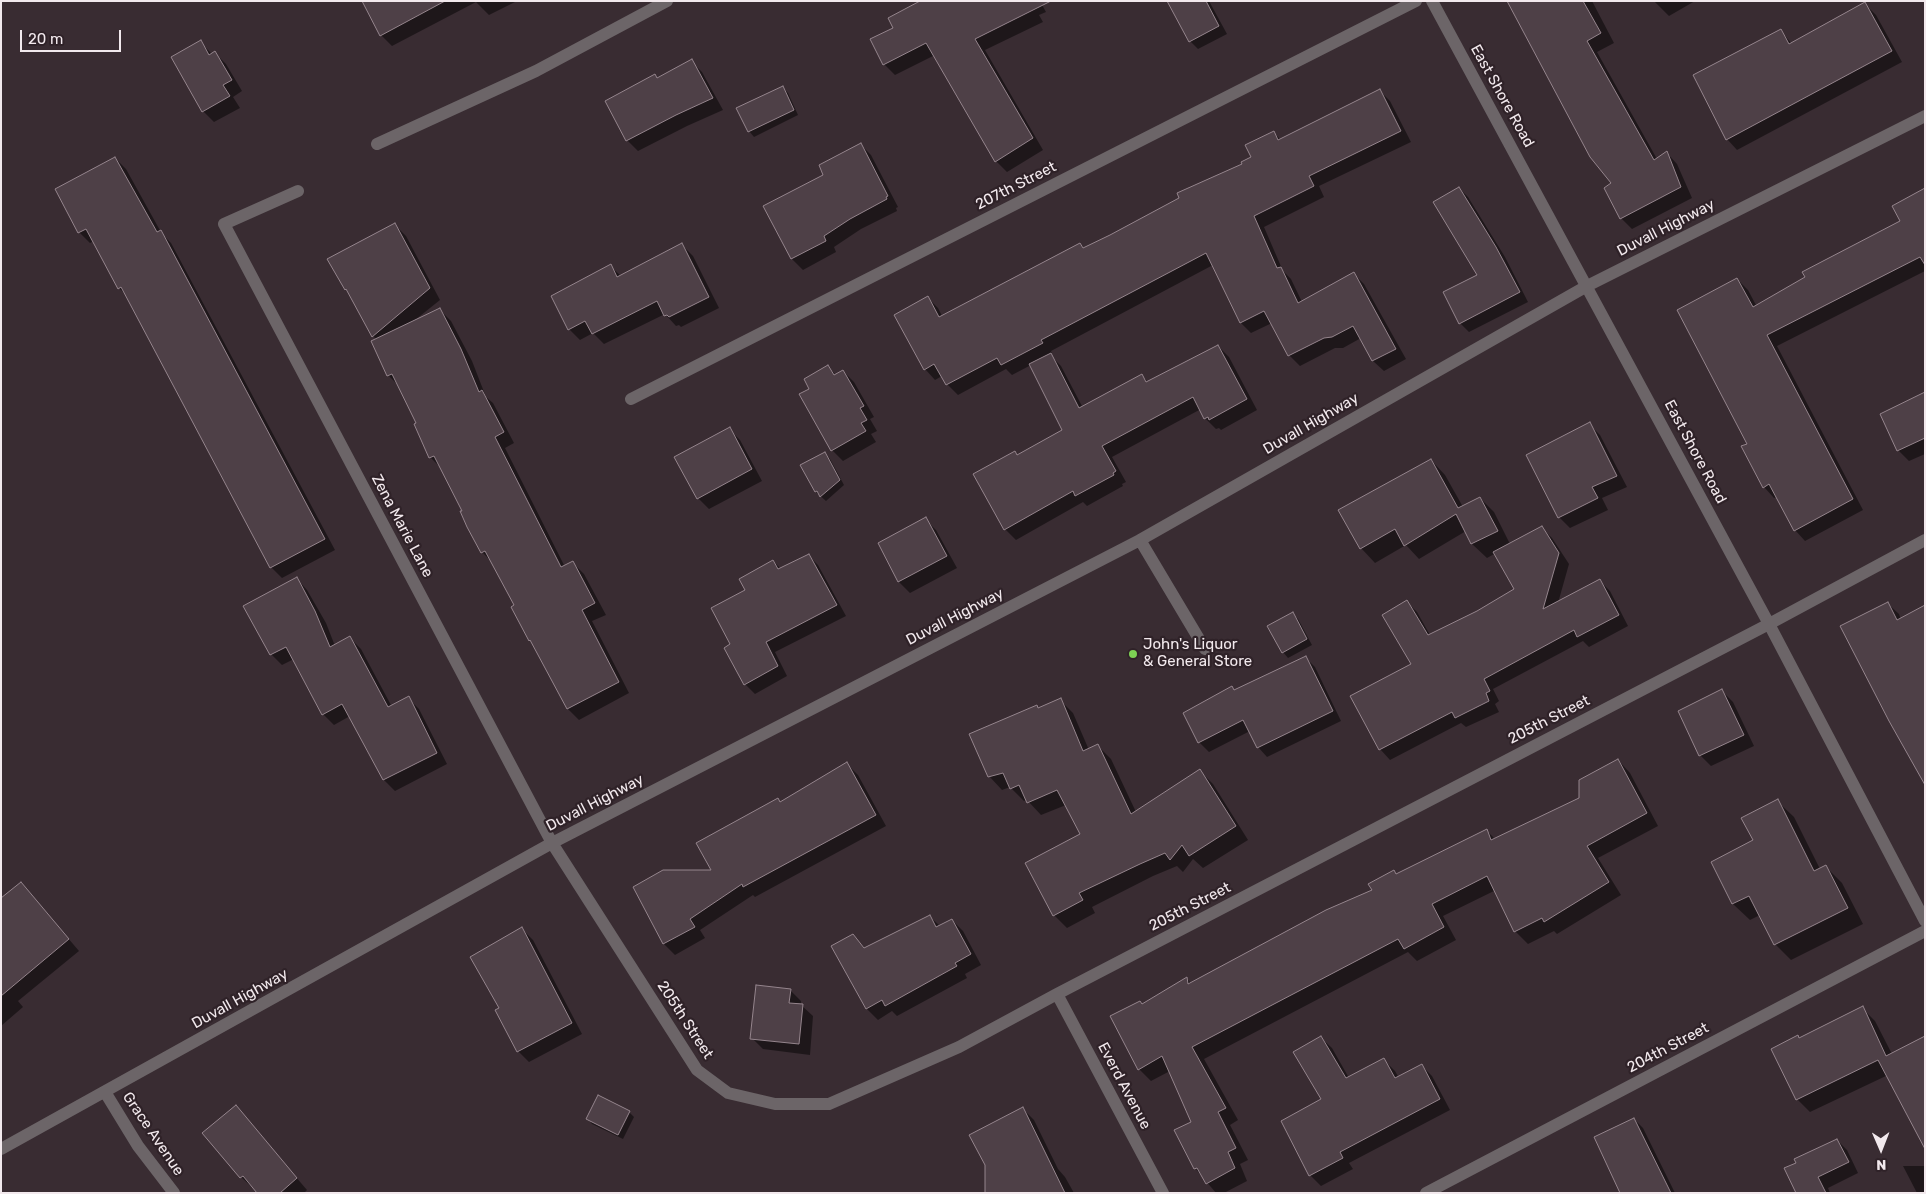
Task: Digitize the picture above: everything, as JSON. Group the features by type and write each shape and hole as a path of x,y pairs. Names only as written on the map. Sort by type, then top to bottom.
{"street":[{"path":"377,144 536,71 667,1"},
{"name":"207th Street","path":"631,399 1416,1"},
{"name":"East Shore Road","path":"1432,1 1769,624 1925,921"},
{"name":"Duvall Highway","path":"1,1149 552,843 1140,540 1587,286 1925,116"},
{"name":"Zena Marie Lane","path":"298,191 224,224 552,843"},
{"path":"1140,540 1205,649"},
{"name":"205th Street","path":"552,843 697,1070 728,1092 776,1104 829,1104 959,1047 1057,994 1769,624 1925,540"},
{"name":"204th Street","path":"1426,1193 1925,931"},
{"name":"Everd Avenue","path":"1057,994 1163,1193"},
{"name":"Grace Avenue","path":"106,1092 138,1146 174,1193"}],"building":[{"path":"362,1 445,1 380,36"},
{"path":"920,1 1051,1 975,39 1033,138 995,162 926,43 883,65 870,39 893,28 888,18"},
{"path":"1167,1 1206,1 1219,26 1189,42"},
{"path":"1507,1 1583,1 1601,33 1587,41 1654,160 1667,151 1681,187 1620,219 1604,188 1611,183 1590,157"},
{"path":"1865,2 1892,51 1726,140 1693,75 1781,29 1789,44"},
{"path":"201,40 209,55 215,51 232,80 223,85 230,96 202,112 171,57"},
{"path":"692,59 713,98 626,141 605,101 655,74 657,78"},
{"path":"783,86 794,110 748,132 736,108"},
{"path":"1380,89 1401,131 1309,176 1314,186 1254,216 1277,268 1281,267 1298,303 1354,272 1396,349 1372,361 1353,326 1288,356 1264,311 1240,323 1206,253 1041,340 1043,343 1001,365 997,358 946,385 934,364 924,370 894,315 928,296 939,317 1080,243 1083,248 1110,235 1179,198 1177,193 1242,164 1241,162 1251,157 1245,145 1274,131 1278,140"},
{"path":"861,143 888,196 886,197 887,199 824,236 826,241 791,259 763,206 823,175 819,165"},
{"path":"115,157 157,232 161,230 325,539 270,568 121,287 118,289 86,229 78,233 55,189"},
{"path":"1459,187 1496,247 1520,292 1459,324 1443,292 1477,275 1433,202"},
{"path":"1925,188 1925,265 1920,257 1767,335 1853,499 1794,531 1769,484 1763,488 1741,446 1747,444 1677,310 1737,278 1753,307 1805,277 1802,272 1900,221 1892,206"},
{"path":"395,223 430,288 372,337 327,259"},
{"path":"682,243 709,297 669,317 667,315 664,316 657,301 592,334 585,321 568,330 551,296 611,264 617,277"},
{"path":"440,308 461,349 479,392 482,390 504,432 495,437 561,567 573,561 595,603 582,610 619,682 567,709 511,607 514,605 485,551 481,553 467,527 460,511 462,511 434,456 429,458 414,424 416,423 392,374 387,376 371,341"},
{"path":"1218,345 1247,399 1209,420 1208,417 1204,419 1193,397 1102,446 1116,471 1113,473 1114,475 1075,496 1073,491 1004,530 973,474 1015,451 1017,455 1062,430 1029,364 1051,353 1079,408 1142,374 1146,382"},
{"path":"828,365 834,375 843,370 864,406 860,408 867,420 861,423 866,431 831,451 799,394 809,389 804,379"},
{"path":"1925,392 1925,438 1897,451 1880,414"},
{"path":"1590,422 1617,476 1592,487 1598,498 1558,518 1526,455"},
{"path":"730,427 752,469 697,499 674,457"},
{"path":"825,452 840,480 820,497 817,491 815,492 800,465"},
{"path":"1431,459 1458,508 1480,497 1498,531 1471,544 1456,514 1404,546 1395,529 1360,549 1338,510"},
{"path":"926,517 947,556 898,582 878,543"},
{"path":"1542,526 1559,553 1543,609 1600,579 1619,615 1577,637 1574,630 1484,679 1490,691 1486,693 1489,701 1455,718 1452,712 1379,750 1350,696 1411,664 1382,615 1407,600 1428,635 1477,611 1514,589 1493,552"},
{"path":"809,554 837,605 766,642 778,666 744,685 724,648 730,644 711,608 745,590 739,579 773,560 778,569"},
{"path":"297,577 315,611 330,647 350,636 388,707 409,696 437,753 383,780 342,704 322,715 286,647 270,655 243,606"},
{"path":"1888,602 1897,620 1925,605 1925,785 1889,721 1840,626"},
{"path":"1293,612 1307,639 1282,653 1267,626"},
{"path":"1306,656 1333,711 1257,748 1243,720 1198,743 1183,713 1232,686 1234,690"},
{"path":"1722,689 1744,735 1699,756 1678,711"},
{"path":"1061,698 1083,751 1098,744 1131,814 1200,769 1236,826 1189,856 1182,845 1170,860 1165,853 1079,893 1083,900 1053,916 1025,863 1080,834 1057,790 1027,803 1019,785 1010,789 1003,773 988,777 969,734 1037,705 1038,708"},
{"path":"1618,759 1647,813 1587,846 1609,882 1544,922 1542,918 1514,932 1487,876 1432,904 1444,927 1404,949 1398,939 1192,1047 1226,1108 1218,1112 1236,1148 1228,1152 1235,1168 1206,1184 1197,1168 1194,1169 1174,1130 1191,1122 1162,1056 1138,1070 1110,1016 1140,1001 1142,1004 1187,977 1188,984 1326,910 1372,890 1368,884 1394,870 1396,874 1487,829 1491,840 1579,798 1579,780"},
{"path":"847,762 876,815 743,887 742,884 690,919 695,927 663,944 633,887 663,870 711,870 696,843 778,798 780,802"},
{"path":"1778,799 1814,871 1826,865 1848,908 1774,945 1749,896 1732,904 1711,862 1753,840 1741,818"},
{"path":"21,882 69,939 1,996 1,898"},
{"path":"930,915 936,927 952,919 971,954 955,963 957,966 885,1006 882,1000 866,1009 831,946 853,934 864,948"},
{"path":"522,927 572,1023 517,1052 495,1010 499,1008 470,957"},
{"path":"756,985 791,989 789,1003 803,1004 799,1044 750,1039"},
{"path":"1863,1006 1886,1056 1925,1036 1925,1149 1878,1060 1796,1100 1771,1049 1798,1035 1799,1038"},
{"path":"1321,1036 1346,1078 1384,1058 1395,1078 1422,1064 1440,1099 1340,1152 1343,1158 1309,1176 1281,1121 1321,1099 1293,1052"},
{"path":"598,1095 630,1111 618,1135 586,1119"},
{"path":"236,1105 297,1178 280,1193 257,1193 243,1176 240,1178 202,1133"},
{"path":"1023,1107 1065,1193 985,1193 985,1165 969,1135"},
{"path":"1634,1118 1671,1193 1620,1193 1594,1137"},
{"path":"1837,1139 1849,1162 1818,1177 1826,1193 1796,1193 1784,1168 1796,1163 1794,1159"}],"place":[{"name":"John's Liquor & General Store","path":"1133,654"}]}
